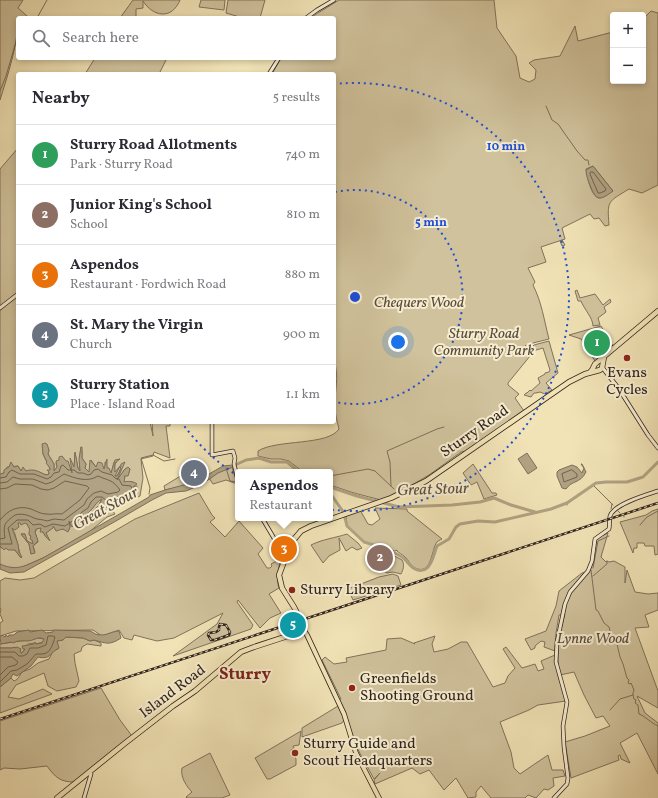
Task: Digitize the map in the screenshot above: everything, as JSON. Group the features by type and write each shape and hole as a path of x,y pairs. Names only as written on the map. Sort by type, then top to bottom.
{"highway":[{"path":"600,368 604,357 658,311"},
{"name":"Sturry Road","path":"333,519 391,498 426,482 569,382 600,368"},
{"name":"Sturry Road","path":"294,538 304,529 328,521"},
{"path":"294,538 286,554 280,572 280,584 294,607 301,623 301,630"},
{"name":"Island Road","path":"57,798 173,706 196,692 242,652 301,630"}],"main road":[{"path":"301,630 309,640 344,714 356,753 379,798"}],"street":[{"path":"309,16 334,0"},
{"path":"270,72 278,60"},
{"path":"0,308 16,296"},
{"path":"600,368 658,448"},
{"path":"212,424 212,455 233,451 235,470"},
{"path":"554,798 567,784 568,778 563,726 567,708 566,697 558,674 556,662 557,642 565,604 570,592 590,567 596,538 609,529 610,518 615,510 623,504 658,491"},
{"path":"264,521 286,554"},
{"path":"280,547 294,538"},
{"path":"84,798 90,771"}],"green space":[{"path":"0,0 23,0 18,8 27,16 16,16 16,39 0,100"},
{"path":"133,0 180,0 172,11 167,13 157,13 143,1 143,8 136,9 136,16 121,16"},
{"path":"201,0 225,0 224,10 199,7"},
{"path":"228,0 265,0 261,16 236,16 226,13"},
{"path":"339,0 494,0 497,28 516,56 520,78 529,82 535,79 536,70 529,63 534,60 560,56 575,26 578,41 610,33 610,84 646,84 646,16 651,11 658,13 658,185 642,193 629,189 610,202 608,211 609,225 605,226 599,218 594,219 590,214 562,228 565,239 541,247 546,262 528,268 535,282 533,285 541,305 549,339 533,343 530,346 525,346 527,347 530,356 508,383 508,385 519,394 515,398 524,411 429,475 402,491 381,500 333,486 333,469 299,469 289,461 258,456 258,451 266,447 324,438 333,434 339,429 336,418 336,72 273,72 280,60 336,60 336,16 313,16","holes":["593,166 613,191 599,198 594,194 587,176 586,169"]},
{"path":"94,60 166,60 160,72 86,72"},
{"path":"16,150 16,424 150,424 153,436 152,424 170,424 170,426 166,426 170,458 154,452 153,456 141,459 143,478 140,496 112,510 115,514 107,517 88,533 43,558 20,568 13,569 0,566 0,546 1,548 3,547 15,550 21,558 12,528 18,523 25,521 30,529 33,544 27,541 25,534 21,534 29,544 31,554 35,552 33,546 38,542 35,532 39,527 49,540 46,533 53,526 56,531 60,529 69,530 70,527 68,521 71,526 78,522 77,521 89,512 102,498 99,505 91,513 94,514 111,503 127,499 137,491 134,491 137,487 132,488 136,484 135,483 123,483 124,476 128,475 130,469 125,469 117,480 123,464 115,477 115,464 118,460 114,462 111,474 107,468 106,462 104,469 102,466 96,467 91,460 89,473 85,468 86,464 82,458 81,447 80,471 75,453 74,469 72,470 72,473 62,456 56,463 57,467 54,473 54,464 48,454 49,450 47,447 43,448 43,454 50,469 48,475 37,471 26,471 23,468 21,471 18,466 7,467 4,473 0,474 0,169"},
{"path":"562,240 565,245 562,246 560,241"},
{"path":"577,290 580,298 595,294 603,305 610,299 611,302 604,307 606,312 598,318 600,325 593,326 592,320 581,301 578,301 575,291"},
{"path":"601,326 613,346 595,361 581,339 569,335"},
{"path":"549,341 558,373 546,383 552,390 545,394 540,392 534,393 531,397 524,395 540,383 538,378 550,370 543,348 533,351 532,347 534,345"},
{"path":"473,464 492,493 496,493 497,495 484,499 477,482 471,485 463,473"},
{"path":"197,466 200,475 199,480 188,485 165,490 164,486"},
{"path":"232,467 235,483 226,480 213,484 209,478"},
{"path":"199,493 215,518 210,522 225,537 239,521 263,548 258,554 267,568 270,568 272,566 271,564 277,561 280,562 277,578 279,588 269,594 281,613 270,618 260,628 238,600 237,602 253,625 251,629 173,656 217,624 223,613 174,638 157,641 134,635 132,640 124,638 119,630 102,636 93,630 16,631 0,636 0,623 3,621 0,614 0,581 5,578 20,580 34,578 135,519"},
{"path":"375,508 407,509 407,511 442,539 437,542 430,561 425,568 421,570 413,567 397,550 395,551 365,542 347,525 346,516 360,510 368,524 372,525 380,519"},
{"path":"658,509 658,554 655,555 654,546 645,546 644,543 637,543 637,548 634,548 633,553 620,522 646,515"},
{"name":"Lynne Wood","path":"608,533 601,557 606,562 614,561 625,567 625,583 627,570 635,592 648,594 658,593 658,610 645,615 649,627 635,628 658,691 658,708 637,696 645,713 658,723 658,774 637,733 620,743 630,763 621,759 620,755 618,756 619,760 571,778 565,742 610,726 603,716 596,718 574,672 560,675 558,644 565,614 559,615 555,651 544,647 545,642 541,641 531,650 525,639 546,631 556,606 559,591 582,573 590,571 597,538"},
{"path":"347,534 362,548 357,550 352,547 346,551 339,538 340,550 329,556 323,563 311,545 324,540"},
{"path":"373,550 382,553 383,550 402,560 404,566 401,574 393,572 387,573 379,568 379,564 370,562"},
{"path":"393,574 398,576 401,585 353,600 348,589 379,577"},
{"path":"435,636 432,644 434,652 448,649 461,642 467,642 493,687 505,683 508,676 515,668 503,649 506,647 522,668 535,664 538,671 544,669 541,661 555,655 558,675 566,701 538,705 500,722 511,752 514,768 520,774 548,755 552,770 563,770 565,776 553,778 554,786 548,790 544,789 536,798 528,795 525,798 491,798 481,786 476,792 476,797 468,798 456,778 444,790 429,770 420,774 412,768 375,784 374,780 380,773 374,779 356,746 339,699 341,699 322,660 325,657 334,664 347,662 346,658 386,650 387,639 401,638 415,644 414,643"},
{"path":"66,637 83,638 101,643 101,646 87,644 82,647 81,651 74,654 79,681 76,687 57,691 48,686 44,673 16,685 8,697 19,699 43,689 52,694 0,713 0,687 11,678 14,681 16,680 22,672 49,659 53,651 58,649 57,641 63,640"},
{"path":"37,638 44,639 43,642 28,644 22,653 16,648 0,648 0,644"},
{"path":"101,688 120,720 132,736 74,782 61,780 47,766 20,769 4,768 0,770 0,721"},
{"path":"338,706 345,719 342,723 302,737 302,728"},
{"path":"301,731 299,745 293,746 294,748 291,750 296,759 296,765 270,779 267,779 255,758"},
{"path":"210,753 230,795 222,798 187,798 186,797 192,792 186,785 183,778 182,768"}],"water":[{"path":"593,166 613,191 602,198 596,197 587,176 586,170"},
{"path":"42,444 47,444 49,450 48,454 54,464 54,471 57,467 56,461 62,456 66,461 68,461 72,473 70,458 74,467 75,452 80,471 79,459 82,447 82,458 86,464 85,468 89,472 90,460 96,467 98,462 102,463 104,469 107,459 107,468 109,468 111,473 115,460 120,459 115,465 115,472 120,466 115,476 117,476 120,471 121,464 125,462 117,480 128,467 130,469 128,476 124,476 124,482 127,481 137,484 133,487 137,486 137,489 134,490 137,490 133,495 123,501 111,503 102,510 90,514 99,505 102,499 72,527 69,521 70,527 68,532 63,529 56,531 53,526 53,528 46,533 50,541 43,532 40,532 41,528 36,529 35,532 38,541 33,546 35,553 31,554 29,544 21,534 25,534 27,541 33,544 32,540 30,539 31,536 29,535 27,524 25,523 21,525 18,523 19,527 15,530 12,528 18,544 19,552 22,557 21,558 15,550 8,550 6,548 4,550 0,546 0,474 4,473 4,470 9,467 11,462 14,467 18,466 21,471 23,467 26,471 34,470 46,475 49,474 47,470 50,470 50,468 46,463 47,462 43,454"},
{"path":"527,453 537,468 528,474 518,459"},
{"path":"233,465 233,467 218,473 193,488 186,491 166,493 152,500 24,572 10,573 0,569 0,564 12,567 22,567 43,558 149,497 150,495 195,482 223,466"},
{"path":"572,465 577,467 582,473 584,468 586,472 584,476 568,486 566,489 562,488 557,476 557,472 559,470"},
{"path":"29,630 30,632 42,630 46,633 53,632 53,630 90,631 95,634 102,635 119,631 121,638 113,642 105,643 94,640 90,641 83,638 66,637 63,640 57,641 59,648 50,656 45,658 38,657 31,666 17,676 13,674 11,678 0,687 0,648 17,647 21,649 20,652 22,653 25,649 23,649 22,646 34,644 35,642 36,644 42,643 44,639 38,638 28,641 1,644 0,637 2,635 5,637 6,635 8,637 9,635 14,635 17,632"}],"waterway":[{"path":"38,16 47,0"},
{"path":"0,91 16,42"},
{"path":"546,106 552,120 558,124 585,160 588,160 589,165"},
{"path":"391,486 390,462 387,451 444,427"},
{"path":"149,494 150,488 141,458 153,455 164,461 175,459"},
{"name":"Great Stour","path":"233,466 246,460 259,458 271,462 287,462 295,469"},
{"name":"Great Stour","path":"333,497 342,510 347,526 364,542 393,552 404,558 413,568 421,570 426,569 429,566 437,546 449,539 456,527 460,524 478,521 495,522 551,509 567,503 596,483 627,482 643,477 658,462"},
{"name":"Great Stour","path":"226,468 230,481 235,482"},
{"path":"333,475 368,469 375,471 394,489"},
{"path":"593,485 613,505"},
{"name":"Great Stour","path":"333,488 399,507 452,505 480,502 494,498 535,512"},
{"path":"611,509 612,504"},
{"path":"640,525 647,517 658,511"},
{"path":"593,568 598,541 609,536"},
{"path":"593,576 607,564 607,561"},
{"path":"591,570 596,610 604,623 609,627 612,638 617,644 620,657 629,680 628,683 631,683 634,690 633,695 620,699 610,710"},
{"path":"633,695 634,699 636,700 635,703 638,705 639,714 658,726"}],"railway":[{"path":"0,719 658,503"},
{"path":"220,624 226,625 230,632 229,635 211,640 208,635 209,633 219,630 220,624"}],"place":[{"name":"Sturry Road Allotments","path":"597,343"},
{"name":"Evans Cycles","path":"627,358"},
{"name":"St. Mary the Virgin","path":"194,473"},
{"name":"Aspendos","path":"284,549"},
{"name":"Junior King's School","path":"380,558"},
{"name":"Sturry Library","path":"292,590"},
{"name":"Sturry Station","path":"293,625"},
{"name":"Greenfields Shooting Ground","path":"352,688"},
{"name":"Sturry Guide and Scout Headquarters","path":"295,753"}],"district":[{"name":"Sturry","path":"245,674"}],"park label":[{"name":"Chequers Wood","path":"419,303"},
{"name":"Sturry Road Community Park","path":"484,342"}]}
